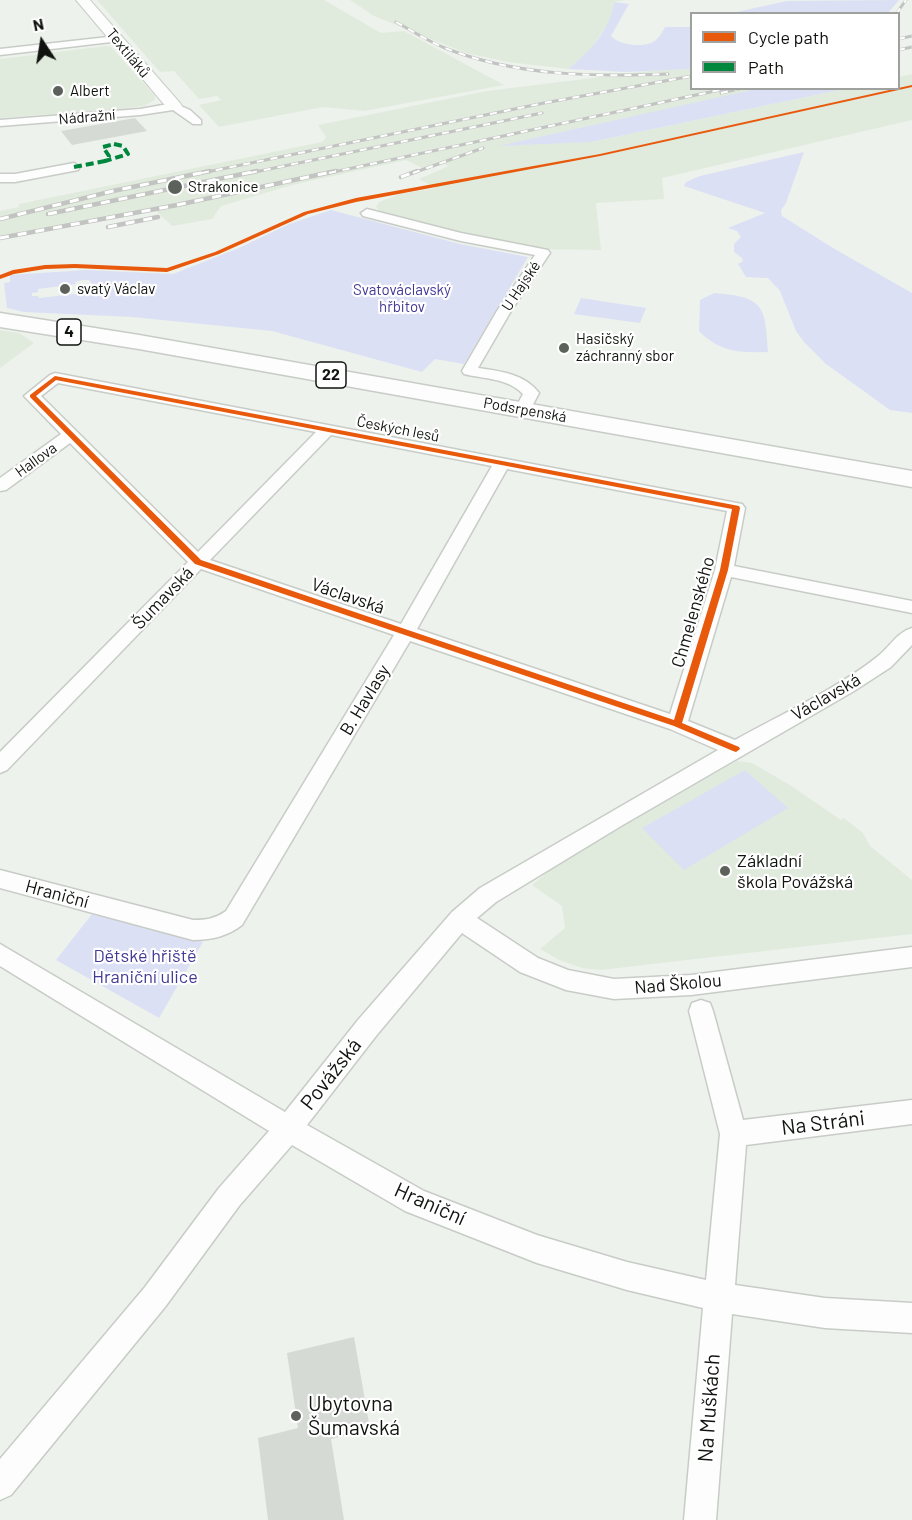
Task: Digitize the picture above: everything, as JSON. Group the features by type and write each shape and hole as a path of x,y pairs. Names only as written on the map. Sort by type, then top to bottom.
{"main road":[{"name":"Podsrpenská","path":"0,313 139,342"},
{"name":"Podsrpenská","path":"0,320 139,342 912,479"}],"street":[{"name":"Textiláků","path":"83,0 174,106"},
{"path":"0,52 117,39"},
{"path":"174,106 186,112 197,122"},
{"name":"Nádražní","path":"0,123 140,112 174,106"},
{"path":"0,178 15,178 74,167"},
{"name":"U Hajské","path":"367,213 451,234 543,253 504,311 469,371 525,384 531,393 523,409"},
{"name":"Českých lesů","path":"55,378 736,508"},
{"name":"Václavská","path":"55,378 32,396 198,562 677,724 736,748 847,686 884,662 912,634"},
{"name":"Šumavská","path":"0,765 326,431"},
{"name":"Hallova","path":"0,486 72,434"},
{"name":"B. Havlasy","path":"218,928 234,918 405,633 502,464"},
{"name":"Chmelenského","path":"677,724 724,570 736,508"},
{"path":"724,570 912,607"},
{"name":"Povážská","path":"0,1484 155,1297 229,1197 288,1129 367,1028 460,919 488,895 736,748"},
{"name":"Hraniční","path":"0,879 193,930 218,928"},
{"name":"Nad Školou","path":"460,919 529,964 566,980 614,989 692,985 912,957"},
{"name":"Hraniční","path":"0,954 288,1129 415,1201 537,1249 627,1276 717,1297 825,1313 912,1318"},
{"path":"701,1011 733,1134 717,1297"},
{"name":"Na Stráni","path":"733,1134 912,1112"},
{"name":"Na Muškách","path":"700,1520 717,1297"}],"shaded area":[{"path":"97,0 324,0 381,33 404,31 504,85 364,111 323,107 219,127 199,105 221,100 217,96 199,99 174,71 160,72"},
{"path":"350,0 624,0 614,2 611,20 589,51 568,69 508,62 466,53 374,16"},
{"path":"111,47 155,96 155,100 144,106 120,109 0,118 0,59"},
{"path":"690,69 690,90 756,90 503,145 591,142 839,90 900,90 900,77 912,74 912,120 662,178 664,199 596,203 601,250 530,249 419,224 380,212 376,207 379,202 400,194 436,188 419,179 449,166 444,164 426,170 406,160 296,184 221,206 212,219 172,226 156,211 0,240 0,211 19,207 19,204 322,142 326,137 318,125 487,91 649,71"},
{"path":"0,330 19,333 34,343 0,368"},
{"name":"Základní škola Povážská","path":"737,761 752,763 790,785 841,820 844,818 863,833 870,846 912,880 912,934 601,970 582,968 559,960 540,949 565,928 562,906 532,885 560,862"}],"green space":[{"path":"899,0 889,12 737,12 787,1"},
{"path":"614,2 629,4 611,36 625,43 648,44 659,37 665,27 690,27 690,69 626,72 568,69 598,40 612,13"},
{"path":"752,90 839,90 591,142 498,146"},
{"path":"804,152 786,203 781,210 782,216 912,293 912,413 890,410 826,364 796,331 780,291 768,278 746,277 738,264 743,261 742,258 734,252 734,244 741,237 737,231 728,228 765,213 684,186 686,182 700,176"},
{"name":"Svatováclavský hřbitov","path":"331,210 460,244 528,257 464,364 435,359 422,372 272,331 132,317 24,312 7,308 4,283 10,282 10,275 86,270 173,274 239,248 289,224","holes":["89,280 96,288 85,291 85,295 39,298 32,296 32,293 38,292 38,289"]},
{"path":"714,293 743,297 759,306 765,324 768,352 730,350 714,343 699,331 700,300"},
{"path":"581,298 646,308 640,323 574,314"},
{"path":"745,770 788,808 684,870 642,828"},
{"name":"Dětské hřiště Hraniční ulice","path":"92,914 203,942 159,1018 56,960"}],"building":[{"path":"135,118 147,131 72,145 61,131"},
{"name":"Ubytovna Šumavská","path":"354,1337 370,1429 331,1439 344,1520 268,1520 258,1438 298,1428 287,1353"}],"railway":[{"path":"897,12 906,0"},
{"path":"396,22 445,48 499,64 555,73 668,74"},
{"path":"900,39 912,36"},
{"path":"900,50 912,47"},
{"path":"202,173 544,103 690,76"},
{"path":"329,173 720,90"},
{"path":"721,93 734,90"},
{"path":"250,173 542,113"},
{"path":"413,173 483,148"},
{"path":"0,219 113,191 210,171"},
{"path":"48,214 257,171"},
{"path":"0,238 177,205 336,171"},
{"path":"401,177 417,171"},
{"path":"108,227 158,217"}],"marked path":[{"path":"114,144 123,146 128,154 105,161 109,156 103,147 114,144"},
{"path":"74,167 105,161"}],"cycle path":[{"path":"900,89 912,86"},
{"path":"0,277 13,272 45,267 167,270 217,253 306,213 356,200 600,155 894,90"},
{"path":"677,724 724,570 736,508 55,378 32,396 198,562 677,724 736,749"}],"place":[{"name":"Albert","path":"58,91"},
{"name":"Strakonice","path":"175,187"},
{"name":"svatý Václav","path":"65,289"},
{"name":"Hasičský záchranný sbor","path":"564,348"},
{"name":"Základní škola Povážská","path":"725,871"},
{"name":"Ubytovna Šumavská","path":"296,1416"}]}
